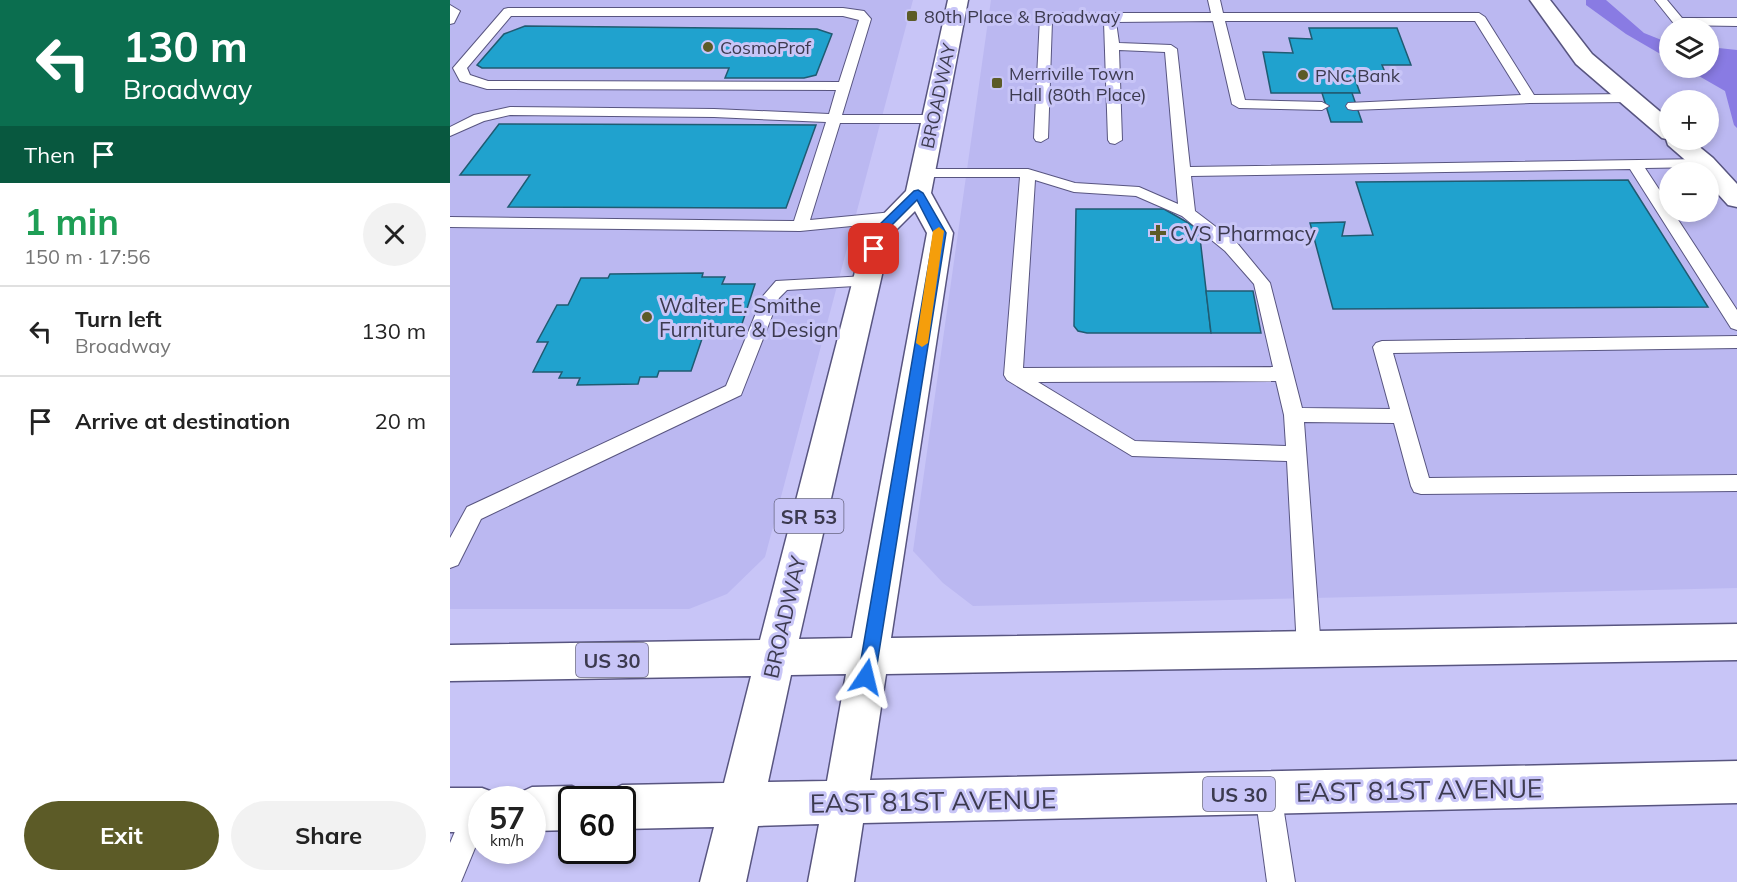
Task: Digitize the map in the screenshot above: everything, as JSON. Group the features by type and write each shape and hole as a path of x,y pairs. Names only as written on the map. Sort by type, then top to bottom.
{"main road":[{"name":"BROADWAY","path":"723,882 774,657 878,232 920,183 958,0"},
{"path":"1540,0 1584,59 1659,124"},
{"path":"1689,150 1703,162"},
{"path":"1719,179 1737,199"},
{"path":"831,882 940,233 920,183"},
{"name":"US 30","path":"450,663 1737,642"},
{"name":"EAST 81ST AVENUE","path":"741,805 1737,782"},
{"name":"US 30","path":"636,807 741,805"}],"lane":[{"path":"450,79 520,0"},
{"path":"1214,0 1239,104 1322,106"},
{"path":"1661,0 1679,22 1737,22"},
{"path":"508,12 730,6 860,14 865,19 800,226"},
{"path":"450,9 454,11 450,20"},
{"path":"1041,138 1046,17 1479,17 1530,99"},
{"path":"1110,18 1113,46 1115,140"},
{"path":"1113,46 1171,49 1188,213"},
{"path":"460,68 465,78 487,85 845,86"},
{"path":"1353,106 1530,99 1629,98"},
{"path":"450,132 479,118 510,111 714,113 872,120 932,119"},
{"path":"1184,172 1659,165"},
{"path":"1636,166 1737,324"},
{"path":"1013,375 1028,173"},
{"path":"920,183 1028,173 1074,187 1138,192 1188,213 1231,247 1262,283 1294,415 1309,649"},
{"path":"450,222 800,226 893,217"},
{"path":"450,559 474,513 734,390 771,296 782,285 866,281"},
{"path":"1737,342 1382,347 1421,486 1737,483"},
{"path":"1013,375 1284,374"},
{"path":"1013,375 1132,448 1296,454"},
{"path":"1294,415 1400,416"},
{"path":"1268,793 1281,882"},
{"path":"450,875 468,816"}],"shaded area":[{"path":"450,0 913,0 765,557 727,594 689,609 450,609"},
{"path":"991,0 1737,0 1737,588 973,606 943,583 913,551"},
{"path":"1586,0 1606,0 1644,33 1659,39 1659,53 1626,34 1586,5"},
{"path":"1719,48 1737,50 1737,128 1734,125 1725,91 1702,78 1719,78"}],"building":[{"path":"525,26 817,29 832,34 816,75 804,78 725,78 729,68 482,68 477,65 504,34"},
{"path":"1309,28 1397,28 1411,65 1382,65 1387,77 1354,76 1360,93 1271,93 1263,52 1293,53 1289,38 1312,39"},
{"path":"1322,93 1352,93 1362,122 1331,122"},
{"path":"499,124 816,125 786,208 508,207 530,175 460,175"},
{"path":"1628,180 1708,307 1333,309 1310,223 1345,222 1342,236 1373,235 1356,182"},
{"name":"CVS Pharmacy","path":"1076,209 1164,209 1199,229 1211,333 1087,333 1078,331 1074,326"},
{"name":"Walter E. Smithe Furniture & Design","path":"703,273 702,277 725,277 722,284 755,284 740,330 705,330 691,371 659,371 657,377 640,377 638,384 577,385 580,378 559,378 562,372 533,372 548,342 537,342 557,305 568,305 581,278 608,278 610,274"},
{"path":"1206,291 1253,291 1261,333 1211,333"}],"slow traffic":[{"path":"922,343 939,231"}],"place":[{"name":"80th Place & Broadway","path":"912,16"},
{"name":"CosmoProf","path":"708,47"},
{"name":"PNC Bank","path":"1303,75"},
{"name":"Merriville Town Hall (80th Place)","path":"997,83"},
{"name":"CVS Pharmacy","path":"1158,233"},
{"name":"Walter E. Smithe Furniture & Design","path":"647,317"}],"route":[{"path":"866,677 940,233 918,193 878,232 874,249"}]}
